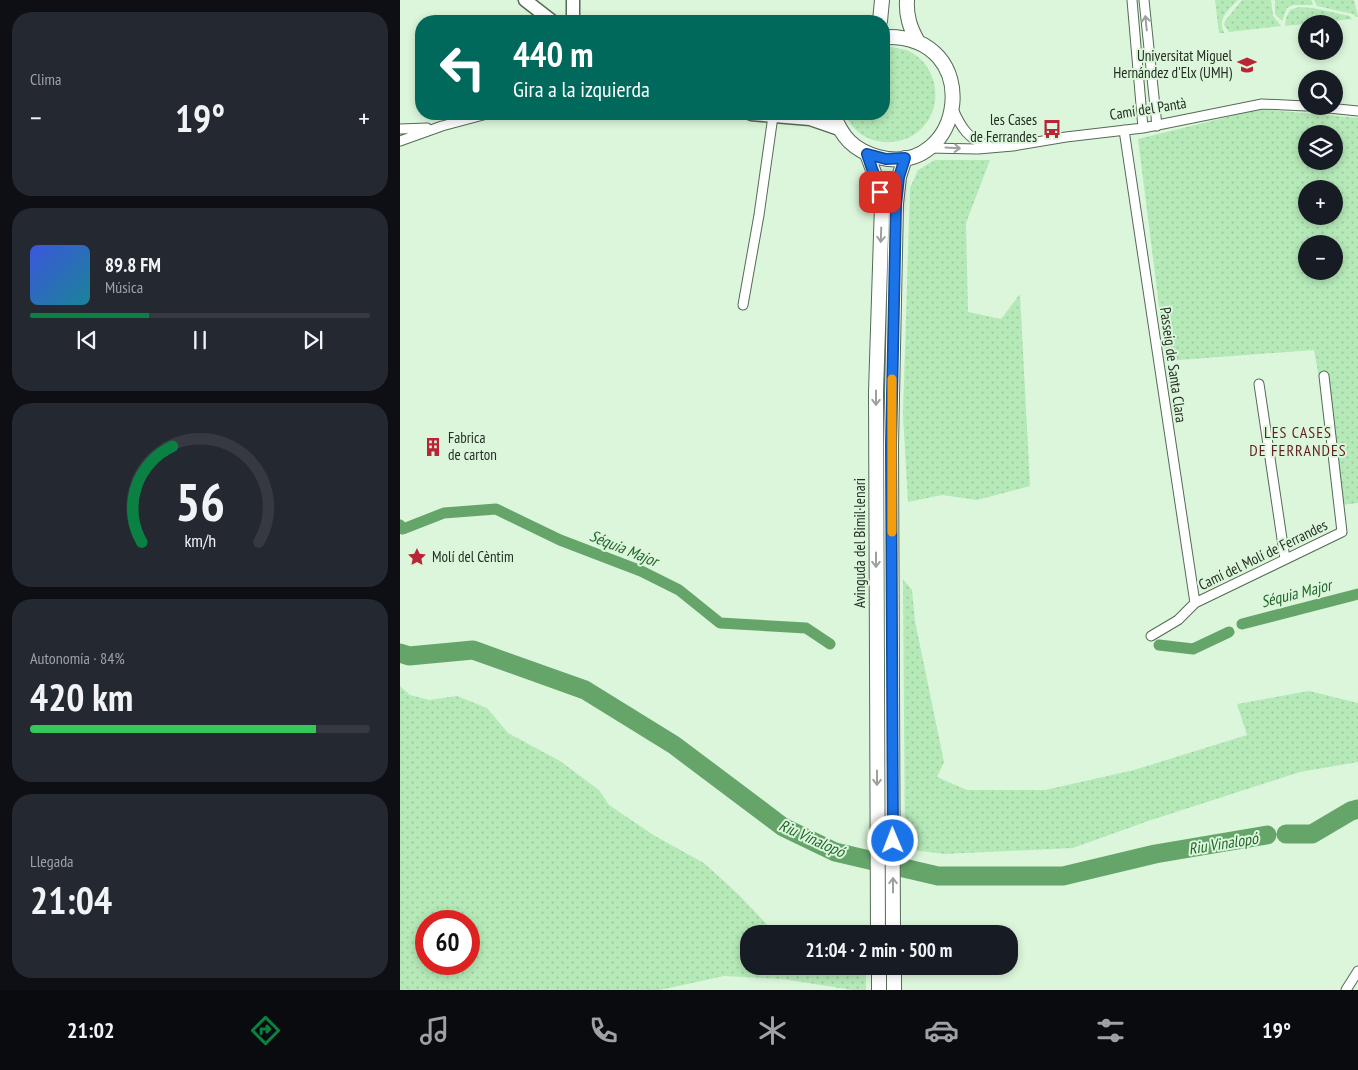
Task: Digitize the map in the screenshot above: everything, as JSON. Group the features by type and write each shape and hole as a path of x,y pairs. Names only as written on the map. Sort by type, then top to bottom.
{"main road":[{"path":"881,15 882,0"},
{"path":"907,0 906,12 910,27 918,42"},
{"path":"835,120 839,129 856,147 867,154 886,159 905,158 918,154 935,143 944,131 953,109 953,88 945,66 934,53 918,42 890,37"},
{"name":"Avinguda del Bimil·lenari","path":"867,154 879,186 882,204 876,392 878,925"},
{"name":"Avinguda del Bimil·lenari","path":"893,925 892,368 896,204 899,177 905,158"},
{"path":"879,975 879,990"},
{"path":"894,975 894,990"}],"street":[{"path":"525,0 544,15"},
{"path":"573,0 573,15"},
{"path":"1132,0 1143,128"},
{"path":"1144,0 1157,126"},
{"name":"Camí del Pantà","path":"928,148 994,148 1157,126 1262,104 1298,106"},
{"path":"953,109 962,129 969,137 994,148"},
{"name":"Camí del Pantà","path":"1343,110 1358,111"},
{"path":"400,141 435,128 465,120"},
{"path":"743,305 759,215 783,120"},
{"path":"810,120 839,129"},
{"path":"400,129 435,128"},
{"name":"Passeig de Santa Clara","path":"1124,130 1174,467 1192,571 1195,603"},
{"name":"Camí del Molí de Ferrandes","path":"1151,636 1178,620 1195,603 1342,532 1324,376"},
{"path":"1259,384 1285,559"},
{"path":"1346,990 1358,971"}],"green space":[{"path":"1215,0 1238,0 1227,11 1222,20 1222,29 1225,33 1219,33"},
{"path":"1242,0 1271,0 1273,16 1281,26 1229,32 1224,25 1225,21"},
{"path":"1275,0 1311,0 1313,5 1293,5 1287,8 1282,21 1275,14"},
{"path":"1314,0 1354,0 1358,17 1353,14 1317,6"},
{"path":"1299,7 1313,8 1350,16 1352,19 1343,20 1343,15 1298,15 1298,25 1285,26 1290,10"},
{"path":"890,47 906,50 923,61 933,78 935,98 934,108 930,117 918,132 901,140 882,142 864,136 848,120 890,120"},
{"path":"1260,109 1298,112 1298,115 1358,118 1358,503 1342,505 1314,350 1166,361 1138,139"},
{"path":"935,160 990,160 966,223 968,312 1001,319 1020,294 1030,486 977,500 942,495 908,502 903,415 910,188 918,170"},
{"path":"903,579 912,590 915,621 944,762 937,777 967,790 1045,790 1134,770 1247,735 1237,704 1309,691 1358,703 1358,762 1300,772 1148,821 1073,848 945,854 905,849"},
{"path":"400,686 410,695 429,700 457,696 487,708 508,733 560,761 599,790 609,805 655,836 704,863 739,895 767,925 740,925 740,975 866,975 866,990 852,990 783,979 724,976 660,990 400,990"}],"waterway":[{"name":"Séquia Major","path":"400,525 403,529 444,513 496,509 560,540 641,571 679,590 720,623 806,628 830,644"},
{"name":"Séquia Major","path":"1242,624 1358,594"},
{"name":"Séquia Major","path":"1159,645 1193,649 1229,632"},
{"name":"Riu Vinalopó","path":"400,653 409,656 473,650 585,690 674,745 783,827 835,852 938,876 1063,876 1155,854 1267,835"},
{"name":"Riu Vinalopó","path":"1286,834 1312,834 1351,811 1358,809"}],"slow traffic":[{"path":"892,379 892,532"}],"place":[{"name":"Universitat Miguel Hernández d'Elx (UMH)","path":"1247,65"},
{"name":"les Cases de Ferrandes","path":"1052,129"},
{"name":"Fabrica de carton","path":"433,447"},
{"name":"Molí del Cèntim","path":"417,557"}],"district":[{"name":"LES CASES DE FERRANDES","path":"1298,441"}],"route":[{"path":"880,192 867,154 886,159 905,158 899,177 896,204 891,385 893,841"}]}
